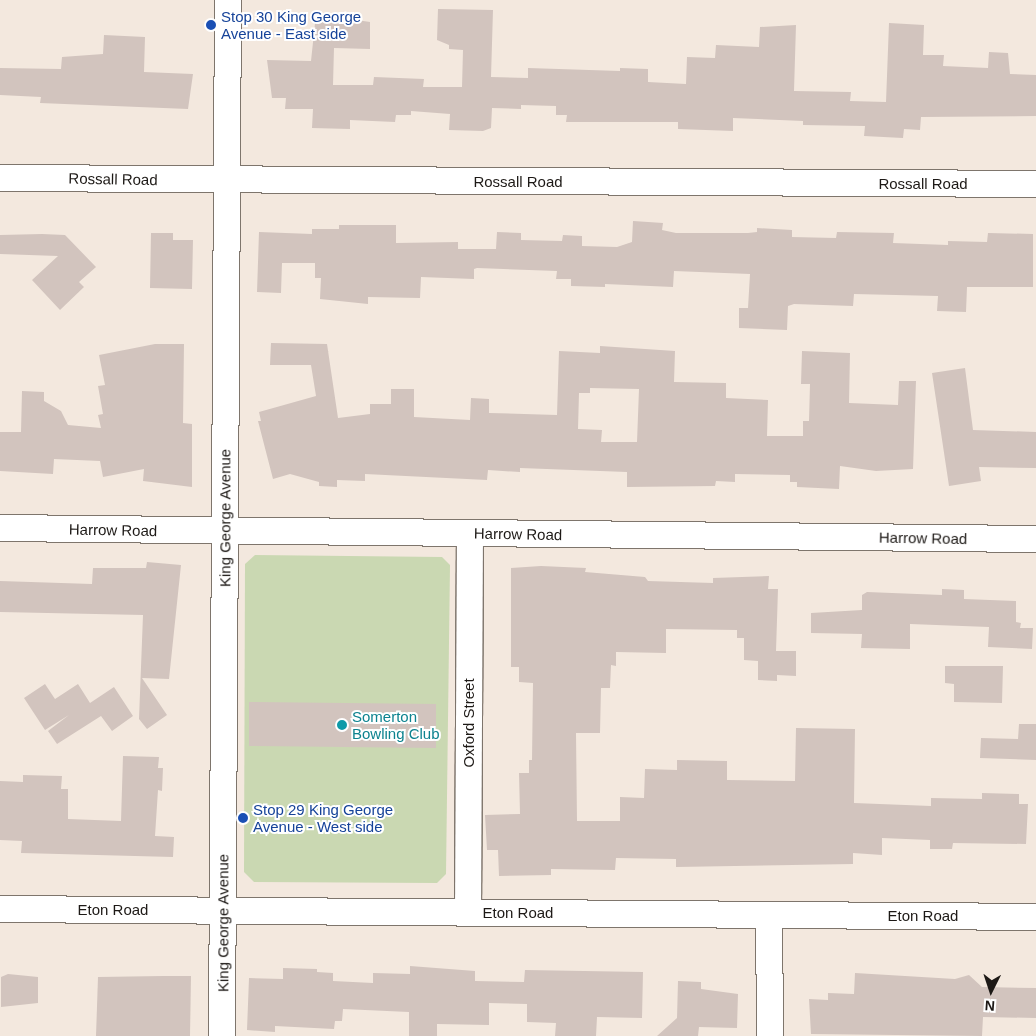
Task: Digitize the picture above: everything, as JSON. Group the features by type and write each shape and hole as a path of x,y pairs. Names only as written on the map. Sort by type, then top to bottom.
{"street":[{"name":"King George Avenue","path":"222,1036 228,0"},
{"name":"Rossall Road","path":"0,178 226,181 1036,184"},
{"name":"Harrow Road","path":"0,528 1036,539"},
{"name":"Oxford Street","path":"468,913 470,533"},
{"name":"Eton Road","path":"0,909 1036,917"},
{"path":"769,915 770,1036"}],"green space":[{"path":"255,555 442,557 450,565 446,874 437,883 254,882 244,872 245,564"}],"building":[{"path":"438,9 493,10 491,77 528,78 528,68 620,71 620,68 648,69 648,82 686,84 687,57 715,58 716,45 759,47 760,27 796,25 794,91 851,92 850,101 886,102 889,23 924,25 923,55 944,55 943,66 988,68 989,52 1008,53 1010,74 1036,75 1036,116 921,117 920,130 904,129 903,138 864,136 865,126 803,125 803,121 733,118 733,131 678,129 678,122 566,122 567,115 556,115 556,106 521,105 521,109 492,108 491,128 483,131 449,130 450,114 411,111 411,115 396,115 395,122 350,120 350,129 312,128 313,109 285,109 286,98 272,98 267,60 311,61 316,14 370,22 370,49 334,48 333,85 373,85 374,77 424,79 423,87 462,87 463,50 449,49 449,45 437,40"},
{"path":"104,35 145,37 144,72 193,74 188,109 40,103 41,97 0,95 0,68 61,69 62,57 103,54"},
{"path":"633,221 663,223 662,230 676,233 748,233 757,232 757,228 792,230 792,237 836,238 837,232 894,233 893,243 948,245 948,241 987,242 988,233 1033,234 1033,287 967,287 966,312 937,311 938,296 854,294 853,306 794,304 788,306 787,330 739,328 739,308 748,308 750,274 674,271 673,287 605,284 605,287 571,286 571,279 556,279 557,271 477,268 474,269 474,279 421,277 420,298 368,297 368,304 320,299 321,278 315,278 315,263 282,263 281,293 257,292 259,232 312,234 312,229 339,229 339,225 396,225 396,243 458,242 458,249 496,249 497,232 521,233 521,240 562,241 563,235 582,236 582,246 617,247 632,242"},
{"path":"151,233 173,233 173,240 193,240 192,289 150,288"},
{"path":"0,235 65,235 96,267 79,282 84,287 60,310 32,280 58,256 0,254"},
{"path":"271,343 327,344 338,418 370,414 370,404 391,404 391,389 414,389 414,417 470,420 471,398 489,399 489,413 557,415 559,351 600,353 600,346 675,351 674,382 726,383 726,398 768,400 767,436 803,436 803,421 809,421 810,384 801,384 802,351 850,353 849,403 898,405 899,381 916,381 913,469 876,471 840,466 839,489 797,487 797,482 790,482 790,475 735,474 735,482 716,481 715,486 627,487 627,472 520,468 520,472 488,470 487,480 365,474 365,481 337,480 337,487 319,486 319,482 290,474 273,479 258,421 261,421 259,412 316,396 311,365 270,365","holes":["590,388 639,389 637,442 601,442 602,430 578,429 579,393 590,393"]},
{"path":"155,344 184,344 183,423 192,424 192,487 143,481 144,469 103,477 100,461 54,459 53,474 0,471 0,432 21,432 22,391 44,392 44,401 61,411 68,425 101,428 98,415 103,414 98,386 105,385 99,355"},
{"path":"965,368 973,430 1036,432 1036,468 979,467 981,481 949,486 932,373"},
{"path":"147,562 181,565 169,679 142,678 167,715 147,729 139,719 143,615 0,612 0,581 92,584 93,568 146,568"},
{"path":"541,566 586,568 585,572 645,577 648,581 713,583 713,578 769,576 768,589 778,589 776,651 796,651 796,676 777,675 777,681 758,680 758,661 744,660 744,638 737,638 737,630 666,629 666,653 616,652 616,666 611,665 610,688 601,688 600,733 576,733 577,821 620,821 620,797 644,798 645,769 677,770 677,760 727,761 727,780 795,781 796,728 855,729 854,803 931,806 931,798 982,799 982,793 1019,794 1019,804 1028,804 1026,844 953,843 952,849 930,849 930,840 882,838 882,855 853,853 853,864 676,867 676,859 616,858 615,870 551,869 551,875 499,876 498,850 487,850 485,815 520,814 519,773 529,773 529,760 532,760 533,683 519,682 519,667 511,667 511,568"},
{"path":"942,589 964,590 964,599 1016,601 1016,622 1021,623 1020,628 1033,628 1032,649 988,647 989,627 910,624 910,649 861,648 862,634 811,633 811,613 862,610 862,595 867,592 942,595"},
{"path":"945,666 1003,666 1002,703 954,702 954,684 945,683"},
{"path":"45,684 55,699 78,684 90,703 114,687 133,716 112,731 101,716 57,744 48,731 69,715 45,730 24,698"},
{"name":"Somerton Bowling Club","path":"249,702 436,704 436,748 249,746"},
{"path":"1019,724 1036,724 1036,760 980,758 981,738 1018,739"},
{"path":"123,756 159,757 158,768 163,768 162,791 158,790 155,836 174,837 173,857 21,853 22,841 0,840 0,781 23,782 23,775 62,776 61,789 68,789 68,819 121,821"},
{"path":"410,966 475,971 475,981 524,982 525,970 643,972 642,1018 597,1017 596,1036 555,1036 556,1023 527,1022 527,1004 489,1003 489,1025 437,1024 437,1036 409,1036 409,1012 343,1009 342,1021 335,1021 334,1029 275,1026 275,1032 247,1030 249,978 283,979 283,968 317,969 317,972 333,973 333,981 373,983 373,973 410,974"},
{"path":"855,973 955,979 969,975 982,987 1036,988 1036,1018 983,1017 982,1036 811,1034 809,999 828,1000 828,993 854,994"},
{"path":"8,974 38,977 38,1003 1,1007 1,977"},
{"path":"191,976 190,1036 96,1036 98,977"},
{"path":"678,981 701,982 701,989 738,994 737,1028 699,1027 698,1036 657,1036 677,1018"}],"place":[{"name":"Stop 30 King George Avenue - East side","path":"211,25"},
{"name":"Somerton Bowling Club","path":"342,725"},
{"name":"Stop 29 King George Avenue - West side","path":"243,818"}]}
